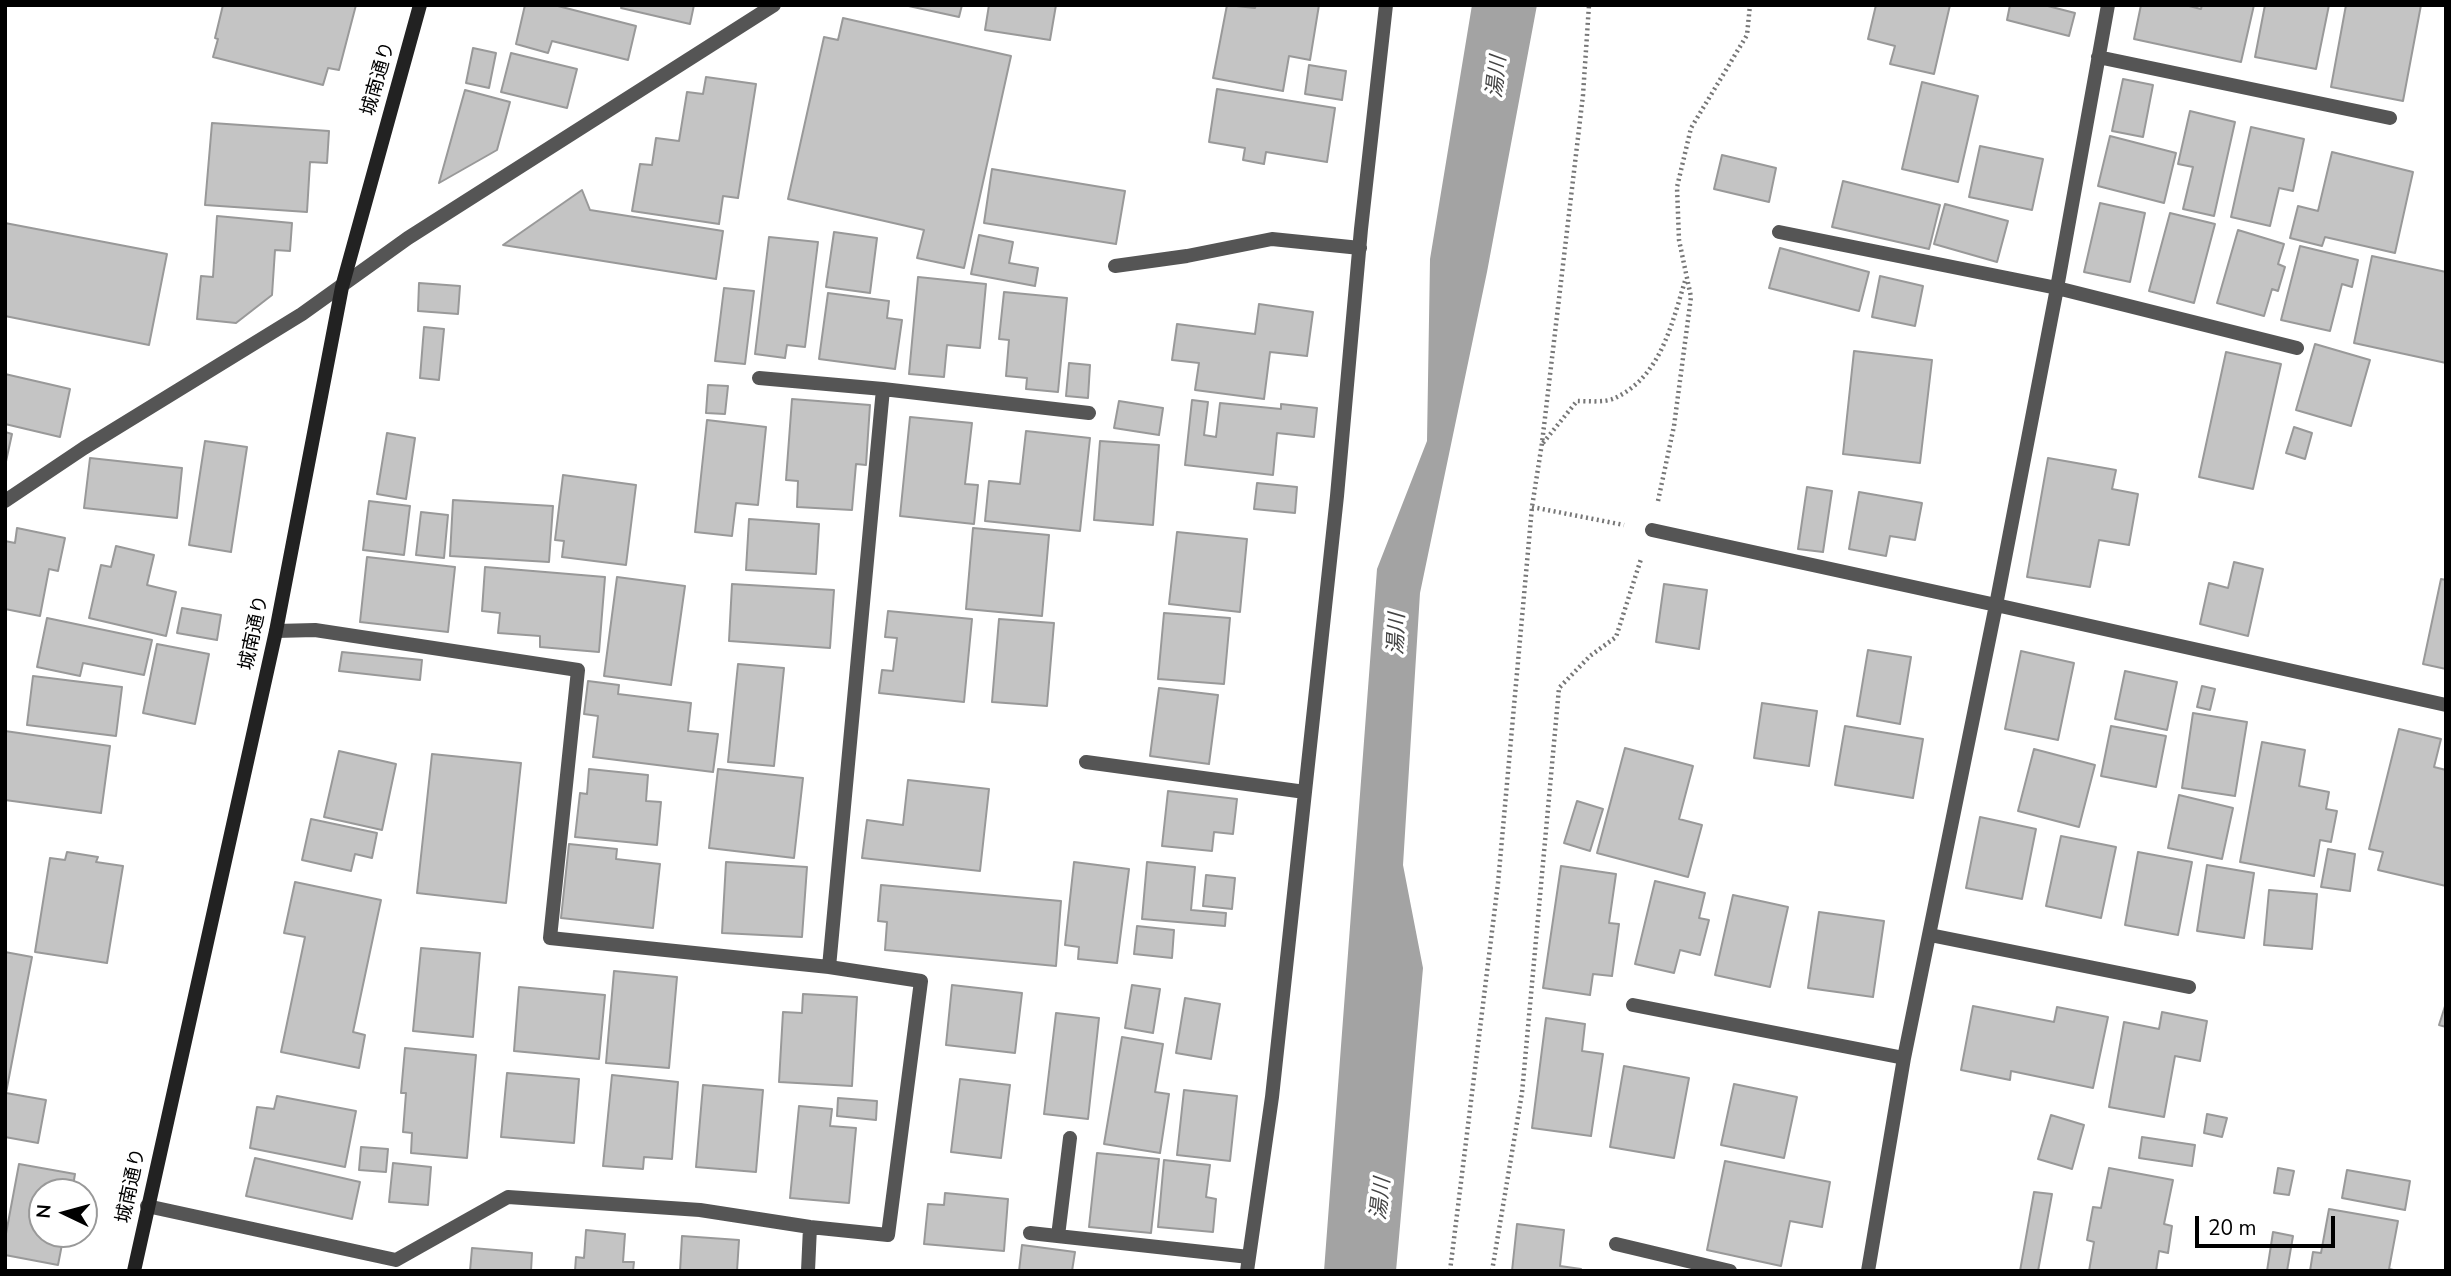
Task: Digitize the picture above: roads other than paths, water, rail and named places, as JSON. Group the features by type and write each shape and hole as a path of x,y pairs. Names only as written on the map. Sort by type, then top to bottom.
{"main road":[{"name":"城南通り","path":"134,1271 276,631 342,287 420,5"}],"street":[{"path":"5,501 84,448 302,314 408,238 774,5"},
{"path":"1030,1233 1248,1264 1272,1097 1337,496 1386,5"},
{"path":"1868,1271 1904,1058 2057,288 2098,57 2104,6"},
{"path":"2098,57 2390,118"},
{"path":"1779,232 2057,288 2297,348"},
{"path":"1115,266 1187,256 1272,239 1360,248"},
{"path":"759,378 883,389 1088,413"},
{"path":"829,967 883,389"},
{"path":"1652,530 2446,705"},
{"path":"147,1206 396,1260 508,1197 700,1210 888,1236 921,981 829,967 550,938 578,670 315,630 276,631"},
{"path":"1086,762 1305,792"},
{"path":"1930,935 2189,987"},
{"path":"1633,1005 1904,1058"},
{"path":"1058,1236 1070,1138"},
{"path":"808,1271 810,1227"},
{"path":"1616,1244 1730,1271"}],"water":[{"name":"湯川","path":"1472,5 1537,5 1487,272 1420,593 1403,865 1423,968 1396,1271 1324,1271 1377,569 1427,441 1430,259"}]}
